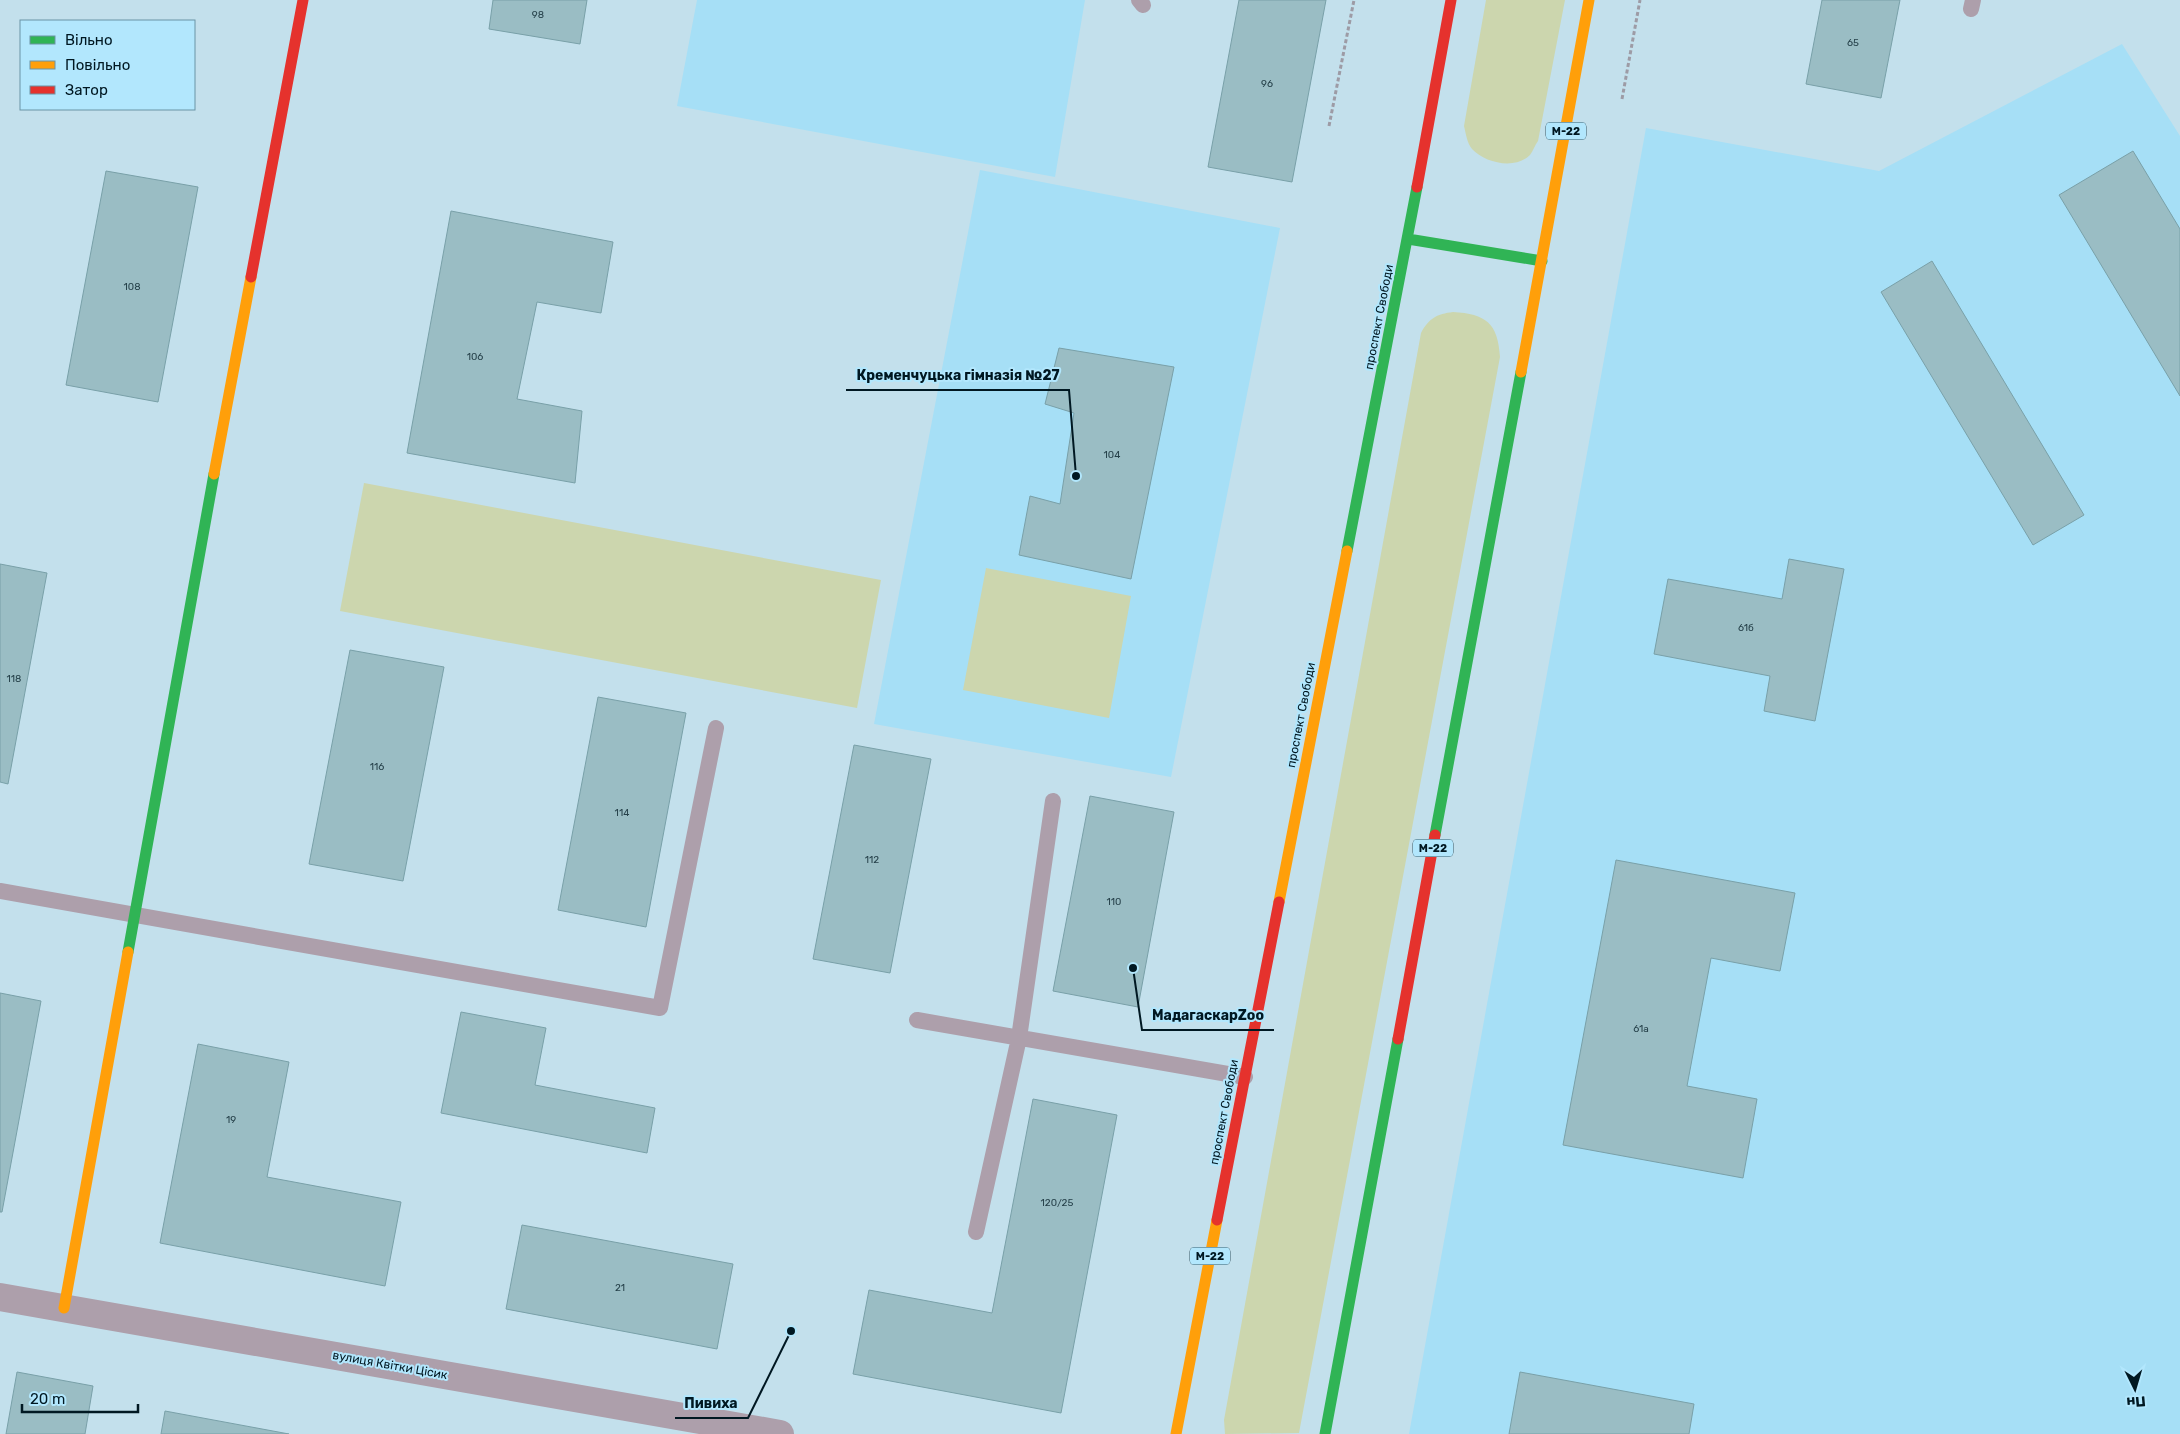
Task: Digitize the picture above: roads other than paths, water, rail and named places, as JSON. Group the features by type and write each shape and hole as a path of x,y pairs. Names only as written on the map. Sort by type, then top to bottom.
{"main road":[{"path":"64,1308 209,501 303,0"},
{"name":"проспект Свободи","path":"1176,1434 1408,239 1451,0"},
{"name":"М-22","path":"1325,1434 1589,0"},
{"path":"1408,239 1542,262"}],"street":[{"name":"вулиця Квітки Цісик","path":"0,1297 780,1434"}],"lane":[{"path":"0,891 660,1008 716,728"},
{"path":"976,1232 1019,1038 1053,801"},
{"path":"917,1020 1245,1078"}],"place":[{"name":"Кременчуцька гімназія №27","path":"1076,476"},
{"name":"МадагаскарZoo","path":"1133,968"},
{"name":"Пивиха","path":"791,1331"}]}
